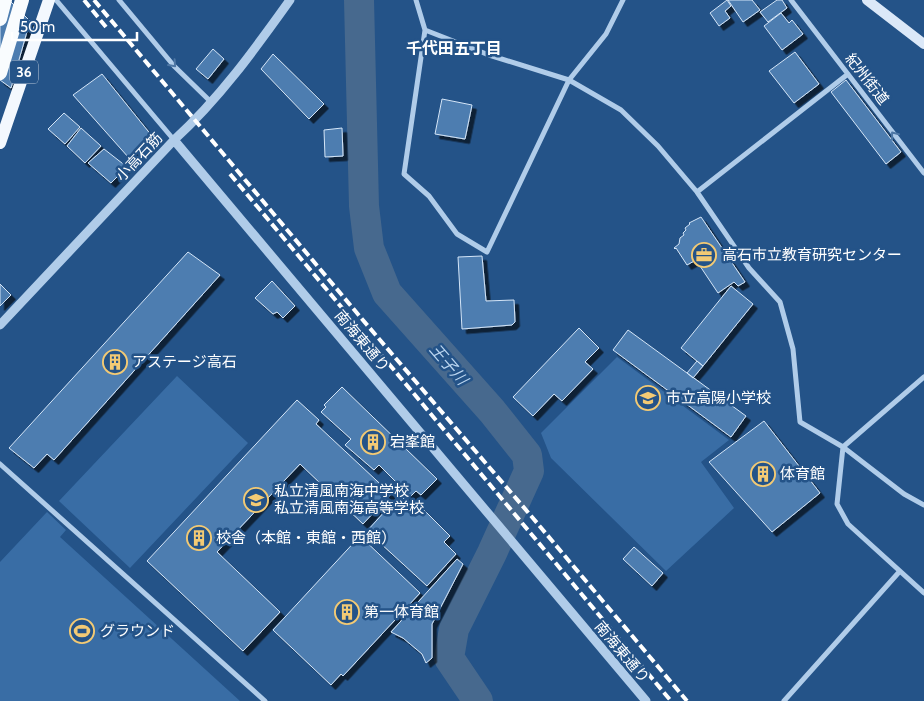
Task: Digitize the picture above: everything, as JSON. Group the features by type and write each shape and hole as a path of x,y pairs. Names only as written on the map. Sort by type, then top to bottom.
{"highway":[{"path":"0,19 5,0"},
{"path":"0,73 22,0"}],"main road":[{"name":"36","path":"0,144 49,0"},
{"path":"867,0 924,44"}],"street":[{"name":"南海東通り","path":"56,0 646,701"},
{"path":"118,0 174,66 211,102"},
{"name":"小高石筋","path":"0,325 174,140 190,126 259,43 290,0"},
{"path":"416,0 425,30 404,174 429,196 457,234 488,252 569,80 606,34 623,0"},
{"name":"紀州街道","path":"791,0 924,173"},
{"path":"425,30 489,55 569,80 621,110 658,146 697,192 749,268 780,302 793,349 800,422 842,447 904,494 924,505"},
{"path":"697,192 848,74"},
{"path":"924,377 842,447 837,504 848,524 924,593"},
{"path":"0,464 265,701"},
{"path":"784,701 900,571"}],"shaded area":[{"path":"617,357 729,440 701,462 734,508 666,571 551,458 541,433"},
{"path":"177,376 248,443 130,568 59,501"},
{"name":"グラウンド","path":"47,512 66,530 60,537 240,701 0,701 0,562"}],"building":[{"path":"0,0 9,0 30,21 11,88 0,80"},
{"path":"727,0 731,6 725,11 730,18 719,26 710,13"},
{"path":"728,0 752,0 760,10 743,22"},
{"path":"777,0 782,0 787,8 768,22 760,12"},
{"path":"781,13 789,23 792,20 803,34 782,50 764,26"},
{"path":"213,49 224,59 208,79 196,69"},
{"path":"795,52 819,84 794,103 769,71"},
{"path":"273,54 324,104 309,119 261,69"},
{"path":"102,74 152,136 129,158 73,95"},
{"path":"846,80 901,152 886,164 831,92"},
{"path":"442,99 472,105 465,139 435,134"},
{"path":"64,113 80,127 65,144 48,129"},
{"path":"81,128 101,146 85,163 67,146"},
{"path":"342,128 343,156 325,157 324,130"},
{"path":"104,149 127,167 111,183 88,163"},
{"name":"高石市立教育研究センター","path":"701,217 745,282 738,286 734,282 718,293 696,260 687,265 676,248 674,248 679,244 680,238 684,235 685,228 689,223"},
{"name":"アステージ高石","path":"188,252 220,275 54,460 47,454 34,468 9,448"},
{"path":"482,256 486,301 514,300 515,322 512,325 462,329 458,257"},
{"path":"272,281 295,306 283,318 277,312 273,314 255,298"},
{"path":"0,284 11,295 0,306"},
{"path":"731,286 753,304 703,366 681,348"},
{"path":"579,328 599,348 585,362 593,369 562,401 554,394 533,416 513,397"},
{"path":"628,330 746,416 731,437 613,350"},
{"path":"697,361 703,366 693,378 687,373"},
{"name":"宕峯館","path":"342,387 437,479 421,495 416,491 406,501 394,489 398,484 379,465 374,470 345,445 351,439 321,412 326,407 324,405"},
{"name":"校舎（本館・東館・西館）","path":"297,400 319,420 316,424 391,494 363,524 300,464 217,552 280,612 243,651 147,561"},
{"name":"体育館","path":"764,421 820,493 772,532 709,462"},
{"path":"397,498 409,510 416,502 450,536 444,542 456,554 427,586 367,531"},
{"name":"第一体育館","path":"360,536 420,593 343,676 341,674 331,685 273,630"},
{"path":"634,547 663,573 652,586 623,559"},
{"path":"457,559 463,564 432,624 432,658 426,663 422,654 403,638 391,632"}],"waterway":[{"name":"王子川","path":"359,0 364,206 369,248 387,293 492,411 527,455 529,471 492,553 454,629 449,658 478,701"}],"railway":[{"path":"84,0 106,27"},
{"path":"94,0 687,701"},
{"path":"230,174 671,701"}],"place":[{"name":"高石市立教育研究センター","path":"704,255"},
{"name":"アステージ高石","path":"115,362"},
{"name":"市立高陽小学校","path":"648,398"},
{"name":"宕峯館","path":"373,442"},
{"name":"体育館","path":"763,474"},
{"name":"私立清風南海中学校 私立清風南海高等学校","path":"256,500"},
{"name":"校舎（本館・東館・西館）","path":"199,538"},
{"name":"第一体育館","path":"347,612"},
{"name":"グラウンド","path":"82,631"}],"district":[{"name":"千代田五丁目","path":"454,48"}]}
